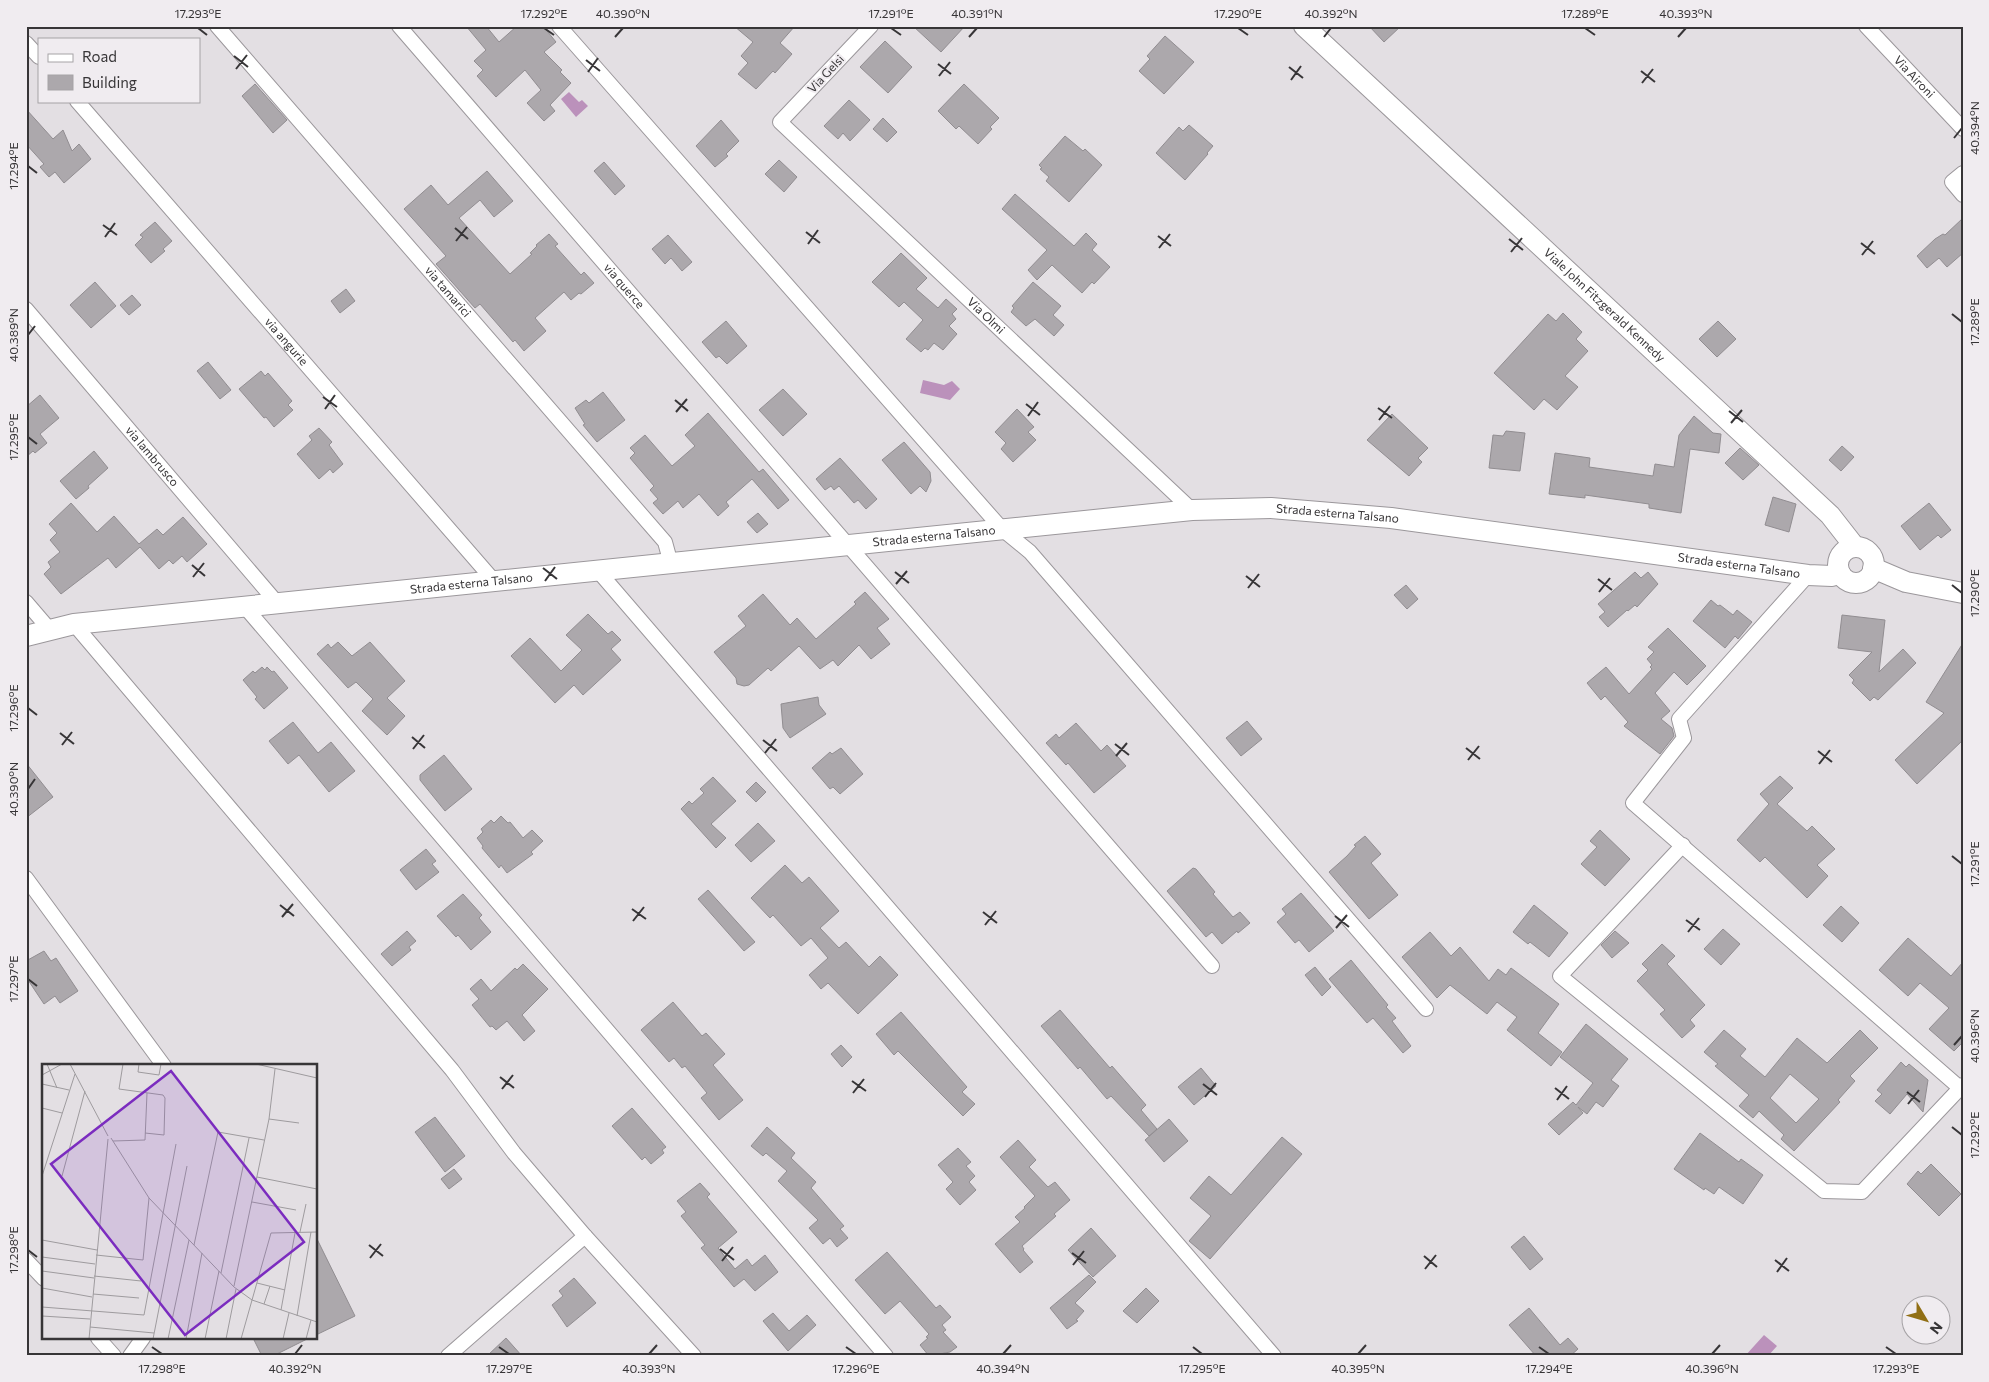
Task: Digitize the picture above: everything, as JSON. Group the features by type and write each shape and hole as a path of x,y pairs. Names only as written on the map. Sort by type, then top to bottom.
{"street":[{"name":"via tamarici","path":"217,26 665,542 671,564"},
{"name":"via querce","path":"399,26 1212,966"},
{"path":"559,26 1002,529 1030,552 1426,1009"},
{"name":"Via Gelsi","path":"780,122 871,26"},
{"name":"Viale John Fitzgerald Kennedy","path":"1304,26 1830,515 1855,547"},
{"name":"Via Aironi","path":"1866,26 1963,129"},
{"path":"26,42 38,56"},
{"name":"via angurie","path":"78,102 495,582"},
{"name":"Via Olmi","path":"780,122 1192,510"},
{"path":"1963,173 1952,182 1963,195"},
{"name":"via lambrusco","path":"26,309 278,604"},
{"name":"Strada esterna Talsano","path":"26,636 74,624 599,572 1192,510 1271,508 1391,518 1808,575 1832,576 1840,573"},
{"path":"1860,547 1870,553 1874,563 1873,568 1869,577 1856,583 1847,580 1840,573 1838,561 1844,551 1860,547"},
{"path":"1873,568 1906,582 1963,594"},
{"path":"599,572 1274,1356"},
{"path":"1683,845 1560,976 1824,1191 1862,1192 1961,1086 1683,845 1633,803 1684,738 1679,719 1808,575"},
{"path":"26,602 50,630"},
{"path":"245,607 886,1356"},
{"path":"74,624 452,1070 514,1153 585,1236 694,1356"},
{"path":"26,878 163,1064"},
{"path":"448,1356 585,1236"},
{"path":"26,1260 42,1277"},
{"path":"100,1340 114,1356"},
{"path":"130,1356 142,1340"}],"shaded area":[{"path":"569,92 579,102 582,100 588,106 576,117 561,99"},
{"path":"923,380 944,385 952,381 960,389 950,400 920,393"},
{"path":"1764,1335 1777,1346 1768,1356 1745,1356"}],"building":[{"path":"466,26 486,26 499,42 517,26 543,26 556,42 544,52 562,70 560,72 571,83 550,105 555,111 544,121 527,103 541,90 525,70 496,97 477,76 483,70 474,61 486,50"},
{"path":"734,26 795,26 780,43 792,54 775,73 773,71 756,89 738,74 748,63 741,56 753,42"},
{"path":"913,26 965,26 941,52"},
{"path":"1369,26 1401,26 1384,42"},
{"path":"1165,36 1194,62 1164,94 1139,71 1150,59 1147,56"},
{"path":"885,41 912,67 888,93 860,67"},
{"path":"255,84 287,120 273,133 242,96"},
{"path":"964,84 999,118 978,144 959,126 956,129 938,111"},
{"path":"849,100 870,120 850,141 843,133 838,139 824,126"},
{"path":"26,109 53,139 63,130 72,151 79,144 91,159 64,183 55,172 49,177 40,167 44,164 26,144"},
{"path":"883,118 897,132 887,142 873,129"},
{"path":"721,120 739,141 726,154 728,156 715,167 696,146"},
{"path":"1189,125 1213,146 1185,180 1156,153 1179,127 1183,131"},
{"path":"1065,136 1083,151 1085,149 1102,165 1069,202 1046,181 1049,177 1040,169 1042,168 1039,165"},
{"path":"779,160 797,177 784,192 765,174"},
{"path":"604,162 625,186 615,195 594,171"},
{"path":"487,171 513,201 494,217 480,200 459,218 510,274 532,254 530,253 536,245 549,234 558,244 555,246 581,275 584,272 594,283 571,300 564,292 535,318 546,331 524,351 515,340 513,342 480,304 475,308 436,264 446,256 404,209 431,185 448,205"},
{"path":"1015,194 1074,246 1086,233 1097,244 1092,250 1110,267 1094,284 1092,282 1082,293 1052,265 1037,280 1028,270 1047,250 1002,209"},
{"path":"1963,218 1963,253 1947,267 1939,258 1927,268 1917,256 1935,239 1943,234 1945,235"},
{"path":"155,222 172,241 163,249 165,251 151,263 135,245 143,237 140,235"},
{"path":"668,235 692,262 682,271 671,258 665,264 652,249"},
{"path":"901,253 927,278 916,289 938,308 946,299 957,309 952,314 956,319 949,326 957,334 943,350 934,343 928,350 925,348 921,352 906,339 923,320 904,302 899,307 872,282"},
{"path":"95,282 116,306 91,328 70,305"},
{"path":"1033,282 1061,306 1053,315 1064,325 1054,336 1035,319 1026,326 1011,312 1014,308 1012,306"},
{"path":"346,289 355,301 340,313 331,301"},
{"path":"132,295 141,305 129,315 120,305"},
{"path":"1563,313 1582,332 1576,339 1588,351 1565,376 1578,387 1557,410 1544,399 1534,410 1494,373 1548,314 1556,321"},
{"path":"726,321 747,346 727,364 719,356 716,358 702,342"},
{"path":"1718,321 1736,339 1717,357 1699,339"},
{"path":"208,362 231,390 220,399 197,371"},
{"path":"261,371 265,376 268,373 292,401 288,405 293,410 274,427 239,389"},
{"path":"783,389 807,414 783,436 759,410"},
{"path":"603,392 625,420 597,442 583,425 585,424 575,408 586,400 589,403"},
{"path":"40,395 59,418 40,434 47,443 35,453 33,451 26,457 26,407"},
{"path":"1017,409 1034,427 1028,432 1036,440 1013,462 1001,449 1006,443 995,432"},
{"path":"708,413 759,472 763,469 789,500 778,509 752,479 726,502 729,506 718,516 699,494 683,508 678,501 663,514 653,503 658,499 650,490 654,486 630,458 635,453 630,448 645,435 672,466 695,446 685,435"},
{"path":"1392,414 1428,448 1418,458 1422,462 1409,476 1367,440"},
{"path":"1694,416 1713,433 1721,434 1719,453 1690,449 1681,513 1649,508 1649,504 1585,495 1585,498 1549,494 1555,453 1590,458 1589,467 1653,476 1655,464 1674,467 1679,435"},
{"path":"319,428 332,442 329,445 343,464 333,473 330,469 319,479 297,454 312,440 309,436"},
{"path":"1506,431 1525,433 1520,471 1489,468 1493,435 1503,436"},
{"path":"904,442 930,472 931,481 926,492 920,486 911,494 882,460"},
{"path":"1842,446 1854,457 1841,471 1829,460"},
{"path":"1740,448 1759,465 1743,480 1725,463"},
{"path":"94,451 108,468 76,499 60,481"},
{"path":"840,458 877,499 866,509 858,500 854,503 839,486 834,490 831,486 825,490 816,479"},
{"path":"1773,497 1796,504 1789,532 1765,525"},
{"path":"71,503 97,532 114,516 139,544 157,529 163,535 183,517 207,544 187,562 182,556 173,564 169,560 159,569 140,547 116,568 108,558 61,594 44,574 51,567 48,562 60,552 50,540 57,533 49,524"},
{"path":"1929,503 1951,530 1941,538 1938,535 1920,550 1901,526"},
{"path":"758,513 768,524 757,533 747,522"},
{"path":"1635,572 1641,578 1648,572 1658,584 1637,607 1635,605 1627,610 1608,627 1599,617 1605,612 1598,604"},
{"path":"1406,585 1418,599 1407,609 1394,595"},
{"path":"865,592 889,619 877,628 890,644 871,659 859,645 838,666 833,660 820,669 799,646 771,671 768,668 749,685 744,686 737,684 736,678 714,652 746,626 738,616 763,594 790,625 797,618 816,639 856,604 854,602"},
{"path":"1711,600 1733,615 1737,610 1752,622 1738,639 1735,636 1725,648 1693,621"},
{"path":"588,614 608,634 612,631 621,640 611,649 621,660 583,695 574,685 555,703 511,656 530,638 561,671 582,650 566,635"},
{"path":"1842,615 1885,620 1879,672 1903,649 1916,663 1878,700 1874,697 1870,701 1852,683 1854,680 1849,675 1872,652 1838,648"},
{"path":"1668,628 1706,666 1687,685 1674,672 1655,693 1670,711 1661,719 1672,728 1674,736 1660,754 1624,726 1628,722 1605,696 1601,700 1587,683 1606,667 1629,694 1652,669 1650,667 1652,665 1647,659 1654,652 1648,647"},
{"path":"338,642 352,656 370,642 405,681 387,698 405,716 387,735 362,711 373,699 356,682 348,688 317,654 328,644 331,648"},
{"path":"1963,643 1963,740 1917,784 1895,760 1944,713 1926,702"},
{"path":"262,667 265,670 267,667 272,672 274,671 288,688 264,709 243,680 253,671 255,673"},
{"path":"818,697 819,705 826,714 790,738 783,728 781,704"},
{"path":"1247,721 1262,739 1241,756 1226,738"},
{"path":"293,722 318,753 331,742 355,771 329,792 299,755 288,764 269,741"},
{"path":"1076,723 1101,751 1107,745 1126,766 1094,793 1068,763 1066,765 1046,743 1056,734 1059,738"},
{"path":"841,748 863,774 840,794 833,787 830,789 812,768 830,752 832,754"},
{"path":"444,755 472,789 445,811 420,780 420,775"},
{"path":"26,763 53,797 26,818"},
{"path":"1780,776 1793,788 1777,804 1807,831 1812,826 1835,849 1817,865 1828,876 1807,898 1765,857 1760,862 1737,840 1769,804 1760,794"},
{"path":"713,777 736,801 711,824 726,838 716,848 681,809 689,801 692,804 704,793 700,789"},
{"path":"756,782 766,792 756,802 746,792"},
{"path":"501,816 508,823 510,822 523,838 532,830 543,841 531,852 533,854 507,873 501,865 499,868 482,848 483,846 477,838 483,832 481,829 491,820 494,823"},
{"path":"758,823 775,841 751,862 735,845"},
{"path":"1600,830 1630,859 1605,886 1581,864 1597,847 1590,841"},
{"path":"1365,836 1381,854 1371,863 1398,895 1369,919 1329,872"},
{"path":"426,849 436,861 432,864 439,872 416,890 400,870"},
{"path":"785,865 802,883 809,877 839,911 820,928 839,948 846,942 869,967 880,956 898,975 858,1014 828,983 821,989 809,975 828,958 811,938 801,946 773,915 770,918 751,898"},
{"path":"1193,868 1196,869 1215,892 1213,894 1233,917 1240,912 1250,923 1222,944 1212,932 1206,937 1167,891"},
{"path":"708,890 755,942 744,951 698,899"},
{"path":"1301,893 1334,931 1309,952 1299,940 1295,943 1277,922 1286,914 1282,909"},
{"path":"463,894 482,915 479,918 491,932 471,950 437,916"},
{"path":"1534,905 1568,933 1549,957 1513,932"},
{"path":"1841,906 1859,923 1842,942 1823,925"},
{"path":"1723,929 1740,944 1721,965 1704,949"},
{"path":"407,931 416,941 409,947 411,950 392,966 381,954"},
{"path":"1615,931 1629,943 1612,958 1601,945"},
{"path":"1430,932 1451,956 1460,947 1489,981 1498,969 1506,975 1511,968 1559,1004 1538,1033 1562,1052 1551,1066 1507,1030 1517,1017 1497,1002 1487,1014 1450,985 1437,998 1402,957"},
{"path":"1908,938 1951,976 1963,962 1963,1042 1954,1051 1929,1029 1949,1008 1920,983 1908,996 1879,970"},
{"path":"1662,944 1675,956 1667,964 1705,1005 1690,1020 1695,1026 1682,1038 1660,1014 1665,1010 1637,981 1648,970 1642,964"},
{"path":"44,951 51,961 56,958 78,991 60,1003 55,996 44,1004 26,977 26,961"},
{"path":"1351,960 1388,1005 1386,1007 1396,1018 1392,1021 1411,1046 1403,1053 1373,1018 1367,1023 1329,979"},
{"path":"523,964 548,989 522,1015 535,1031 524,1041 507,1021 496,1030 492,1026 490,1027 472,1005 479,999 470,989 481,979 491,991 515,968 517,970"},
{"path":"1315,967 1331,987 1322,996 1305,975"},
{"path":"673,1002 702,1036 706,1033 725,1054 713,1065 743,1100 719,1120 701,1098 707,1093 685,1066 682,1068 674,1058 669,1062 641,1030"},
{"path":"1060,1010 1110,1068 1112,1066 1146,1105 1141,1110 1157,1129 1149,1136 1111,1096 1107,1099 1041,1026"},
{"path":"901,1012 967,1087 962,1092 975,1104 963,1116 898,1051 894,1055 876,1034"},
{"path":"1586,1024 1628,1059 1611,1080 1619,1086 1603,1107 1596,1102 1587,1114 1578,1107 1583,1113 1559,1135 1548,1124 1573,1102 1576,1105 1593,1083 1560,1057"},
{"path":"1724,1030 1746,1049 1740,1056 1765,1077 1797,1038 1827,1063 1860,1030 1878,1048 1850,1076 1855,1081 1838,1100 1840,1102 1794,1151 1781,1139 1784,1135 1759,1111 1753,1118 1739,1106 1749,1095 1715,1066 1718,1064 1704,1052","holes":["1790,1074 1819,1099 1796,1123 1770,1098"]},
{"path":"841,1045 852,1057 842,1067 831,1054"},
{"path":"1901,1062 1906,1067 1909,1064 1928,1080 1923,1112 1907,1094 1890,1114 1875,1101 1882,1094 1877,1090"},
{"path":"1201,1068 1216,1086 1194,1105 1178,1087"},
{"path":"632,1108 666,1147 662,1150 664,1153 651,1164 645,1157 642,1160 612,1126"},
{"path":"435,1117 465,1156 445,1172 415,1132"},
{"path":"1169,1119 1188,1141 1164,1162 1145,1140"},
{"path":"767,1127 795,1153 791,1158 816,1182 811,1188 844,1226 840,1229 848,1238 837,1247 830,1238 823,1244 809,1228 818,1220 778,1181 787,1171 766,1153 763,1156 751,1146"},
{"path":"1700,1133 1739,1162 1741,1159 1763,1175 1743,1204 1719,1187 1714,1194 1705,1188 1704,1190 1674,1169"},
{"path":"1282,1137 1302,1154 1210,1259 1189,1241 1211,1216 1190,1198 1209,1176 1231,1195"},
{"path":"1018,1140 1036,1160 1029,1167 1048,1187 1055,1182 1070,1200 1054,1214 1056,1216 1022,1246 1033,1262 1020,1273 995,1244 1020,1222 1015,1217 1035,1196 1000,1157"},
{"path":"958,1148 971,1162 966,1166 975,1176 969,1182 976,1190 960,1205 946,1189 953,1182 938,1165"},
{"path":"1931,1164 1961,1194 1939,1216 1907,1184 1918,1171 1921,1174"},
{"path":"454,1169 462,1179 449,1189 441,1179"},
{"path":"700,1183 710,1194 707,1197 737,1232 718,1248 735,1269 747,1259 752,1266 765,1255 778,1272 755,1291 744,1279 734,1287 701,1248 705,1245 681,1216 686,1212 677,1201"},
{"path":"1091,1228 1116,1256 1093,1277 1068,1250"},
{"path":"1524,1236 1543,1259 1530,1270 1511,1247"},
{"path":"318,1241 355,1316 318,1334"},
{"path":"887,1252 936,1308 940,1305 951,1317 942,1325 946,1330 943,1332 957,1347 950,1352 929,1356 920,1345 928,1338 926,1337 929,1334 900,1301 885,1314 855,1280"},
{"path":"1089,1275 1096,1282 1075,1303 1084,1311 1076,1320 1078,1321 1067,1329 1050,1308"},
{"path":"574,1278 596,1303 567,1327 552,1305 563,1296 559,1291"},
{"path":"1146,1288 1159,1301 1137,1323 1123,1311"},
{"path":"1529,1308 1560,1345 1568,1338 1578,1349 1570,1356 1536,1356 1509,1325"},
{"path":"773,1313 789,1331 807,1315 816,1325 788,1351 763,1321"},
{"path":"506,1338 522,1356 487,1356"},
{"path":"254,1340 305,1340 273,1356 262,1356"}]}
